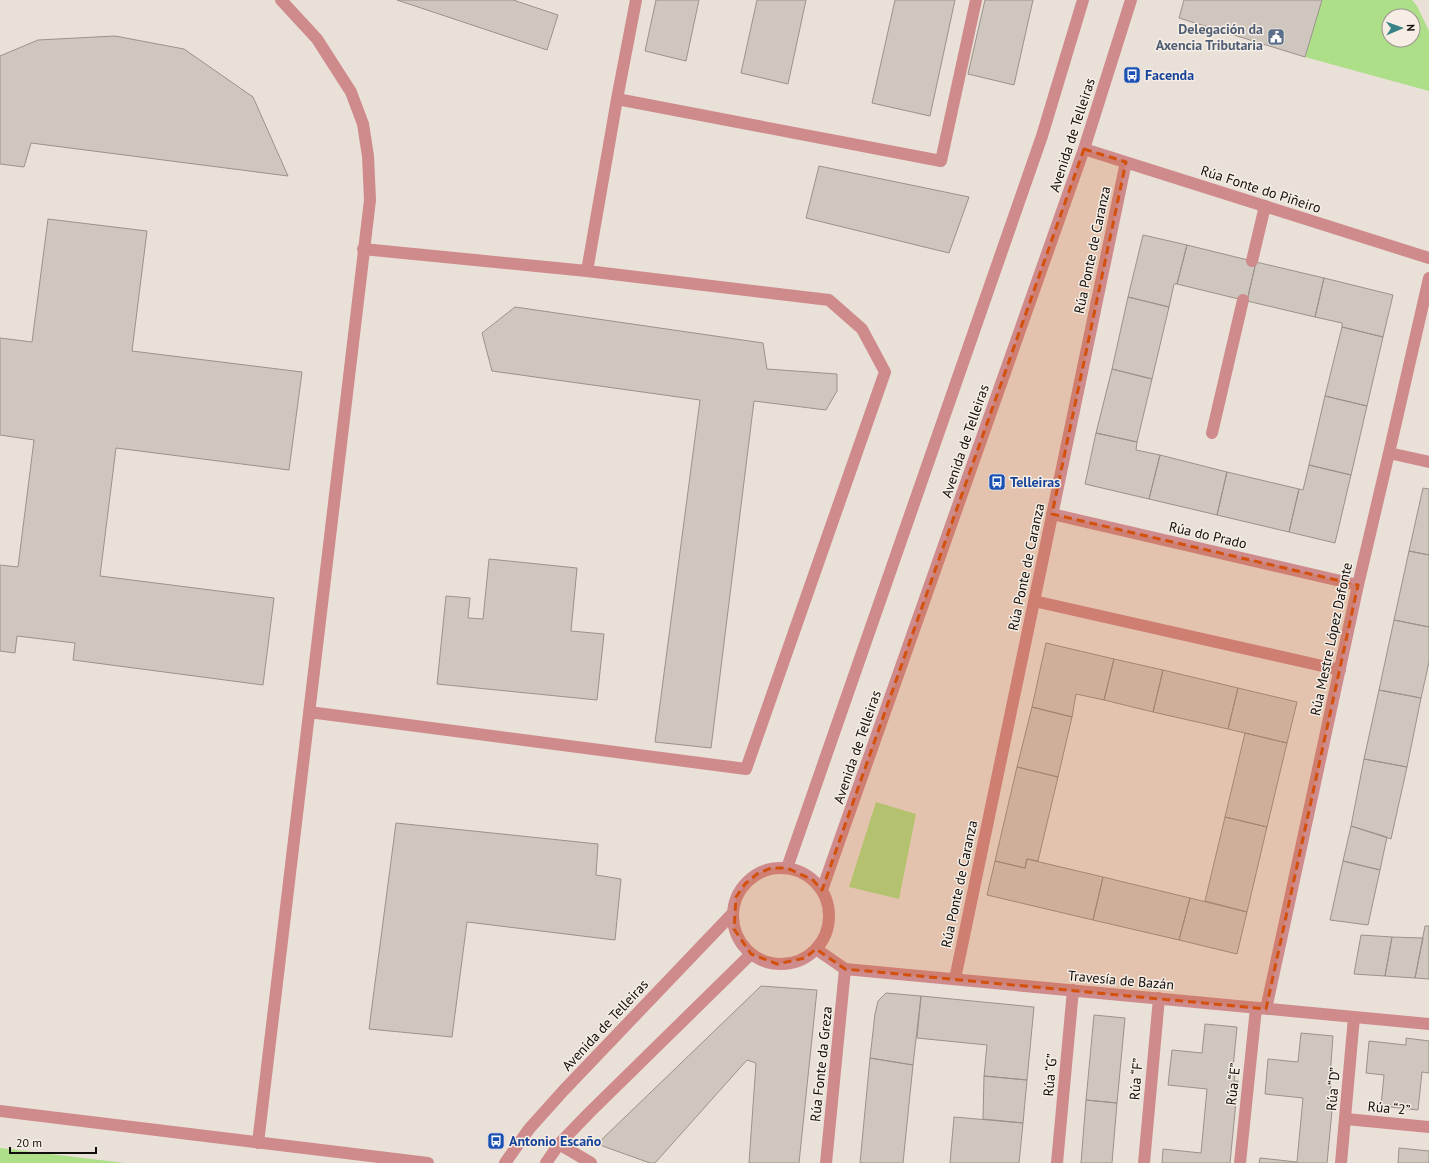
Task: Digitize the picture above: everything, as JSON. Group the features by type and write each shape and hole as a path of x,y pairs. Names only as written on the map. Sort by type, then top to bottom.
{"street":[{"path":"258,1143 370,200 368,156 363,124 351,92 317,39 281,0"},
{"path":"586,271 636,0"},
{"path":"617,99 941,161 976,0"},
{"name":"Avenida de Telleiras","path":"787,868 1042,136 1082,0"},
{"name":"Avenida de Telleiras","path":"822,890 1084,149 1131,0"},
{"name":"Rúa Fonte do Piñeiro","path":"1084,149 1429,258"},
{"name":"Rúa Ponte de Caranza","path":"955,979 1126,162"},
{"path":"1252,261 1265,206"},
{"path":"309,712 746,769 885,372 862,329 829,300 586,271 363,249"},
{"name":"Rúa Mestre López Dafonte","path":"1261,1008 1429,278"},
{"path":"1212,433 1243,300"},
{"path":"1389,453 1429,462"},
{"name":"Rúa do Prado","path":"1052,514 1358,584"},
{"path":"1034,601 1340,670"},
{"path":"771,868 787,868 801,872 813,880 822,890 828,904 829,920 825,936 816,949 805,958 792,963 777,964 764,961 751,954 741,943 734,929 733,913 736,897 744,884 757,874 771,868"},
{"name":"Avenida de Telleiras","path":"505,1163 529,1129 559,1096 733,913"},
{"name":"Travesía de Bazán","path":"816,949 845,968 1429,1024"},
{"path":"546,1163 559,1144 590,1112 751,954"},
{"name":"Rúa Fonte da Greza","path":"826,1163 845,968"},
{"name":"Rúa “G”","path":"1057,1163 1073,990"},
{"name":"Rúa “F”","path":"1144,1163 1159,998"},
{"name":"Rúa “E”","path":"1240,1163 1261,1008"},
{"name":"Rúa “D”","path":"1341,1163 1354,1017"},
{"path":"0,1111 258,1143 337,1158 428,1163"},
{"name":"Rúa “2”","path":"1346,1119 1429,1127"},
{"path":"559,1144 591,1163"}],"highlighted area":[{"path":"1084,149 1126,162 1052,514 1358,585 1266,1009 845,969 816,949 805,958 777,964 751,954 734,929 736,897 745,884 757,874 771,868 787,868 813,880 822,890"}],"green space":[{"path":"1322,0 1412,0 1418,8 1381,8 1381,48 1421,48 1421,14 1429,31 1429,91 1305,57"},
{"path":"876,802 916,814 899,899 849,887"},
{"path":"0,1148 125,1163 0,1163"}],"building":[{"path":"397,0 513,0 558,15 547,50"},
{"path":"656,0 699,0 686,61 645,51"},
{"path":"757,0 806,0 788,84 741,73"},
{"path":"895,0 955,0 930,116 872,103"},
{"path":"985,0 1033,0 1014,85 968,74"},
{"name":"Delegación da Axencia Tributaria","path":"1184,0 1322,0 1305,57 1179,18"},
{"path":"115,36 184,49 253,97 288,176 31,143 24,167 0,164 0,56 38,40"},
{"path":"819,166 969,197 949,253 806,218"},
{"path":"48,219 147,231 132,351 302,372 289,470 116,448 100,576 274,598 263,685 73,660 75,643 17,636 15,653 0,651 0,565 18,567 34,440 0,435 0,338 32,342"},
{"path":"1143,235 1187,245 1177,284 1174,284 1169,307 1128,297"},
{"path":"1187,245 1256,262 1247,301 1177,284"},
{"path":"1256,262 1324,278 1315,317 1247,301"},
{"path":"1324,278 1393,295 1383,337 1342,327 1342,323 1315,317"},
{"path":"1128,297 1169,307 1152,379 1112,369"},
{"path":"515,307 763,343 767,369 837,374 837,391 826,410 754,401 711,748 655,742 700,400 492,371 482,333"},
{"path":"1342,327 1383,337 1367,406 1325,396"},
{"path":"1112,369 1152,379 1137,442 1096,433"},
{"path":"1325,396 1367,406 1351,475 1309,465"},
{"path":"1096,433 1137,442 1136,450 1160,455 1149,499 1085,484"},
{"path":"1160,455 1227,472 1217,515 1149,499"},
{"path":"1309,465 1351,475 1335,543 1289,532 1299,489 1303,490"},
{"path":"1227,472 1299,489 1289,532 1217,515"},
{"path":"1423,488 1429,489 1429,555 1409,551"},
{"path":"1409,551 1429,555 1429,627 1394,620"},
{"path":"489,559 577,568 571,631 604,634 597,700 437,684 446,596 470,598 468,618 483,619"},
{"path":"1394,620 1429,627 1429,662 1421,698 1379,690"},
{"path":"1046,643 1114,659 1104,700 1076,694 1072,717 1032,707"},
{"path":"1114,659 1163,670 1153,712 1104,700"},
{"path":"1163,670 1238,688 1228,729 1153,712"},
{"path":"1238,688 1297,702 1287,743 1228,729"},
{"path":"1379,690 1421,698 1407,767 1364,759"},
{"path":"1032,707 1072,717 1058,777 1017,767"},
{"path":"1245,733 1287,743 1267,827 1225,817"},
{"path":"1364,759 1407,767 1391,839 1351,826"},
{"path":"1017,767 1058,777 1038,861 1027,859 1025,868 995,861"},
{"path":"1225,817 1267,827 1247,912 1205,901"},
{"path":"396,823 598,844 596,875 621,879 615,940 467,922 452,1037 369,1029"},
{"path":"1351,826 1387,837 1380,870 1343,861"},
{"path":"1027,859 1103,877 1093,920 987,895 995,861 1025,868"},
{"path":"1343,861 1380,870 1368,925 1330,920"},
{"path":"1103,877 1190,898 1179,940 1093,920"},
{"path":"1190,898 1247,912 1237,954 1179,940"},
{"path":"1425,926 1429,926 1429,979 1415,978"},
{"path":"1361,935 1392,937 1385,976 1354,974"},
{"path":"1392,937 1423,938 1415,978 1385,976"},
{"path":"761,986 817,990 799,1163 749,1163 756,1063 747,1060 655,1163 650,1163 597,1144"},
{"path":"886,993 921,996 913,1065 870,1058 878,1001"},
{"path":"921,996 1034,1007 1027,1080 984,1076 987,1045 917,1038"},
{"path":"1094,1015 1125,1018 1117,1103 1086,1100"},
{"path":"1205,1024 1237,1027 1233,1068 1236,1069 1234,1081 1238,1081 1230,1163 1162,1163 1163,1149 1201,1153 1207,1089 1168,1085 1172,1050 1202,1053"},
{"path":"1301,1033 1333,1036 1330,1077 1332,1077 1330,1090 1334,1090 1327,1163 1259,1163 1260,1158 1297,1162 1303,1098 1265,1094 1268,1059 1298,1062"},
{"path":"1406,1038 1429,1041 1429,1073 1422,1072 1418,1110 1381,1106 1384,1075 1366,1073 1369,1041 1406,1045"},
{"path":"870,1058 913,1065 903,1163 860,1163"},
{"path":"984,1076 1027,1080 1023,1123 983,1119"},
{"path":"1086,1100 1117,1103 1112,1163 1081,1163"},
{"path":"954,1117 1023,1123 1019,1163 950,1163"},
{"path":"1399,1148 1429,1151 1429,1163 1398,1163"}],"place":[{"name":"Delegación da Axencia Tributaria","path":"1276,37"},
{"name":"Facenda","path":"1132,75"},
{"name":"Telleiras","path":"997,482"},
{"name":"Antonio Escaño","path":"496,1141"}]}
